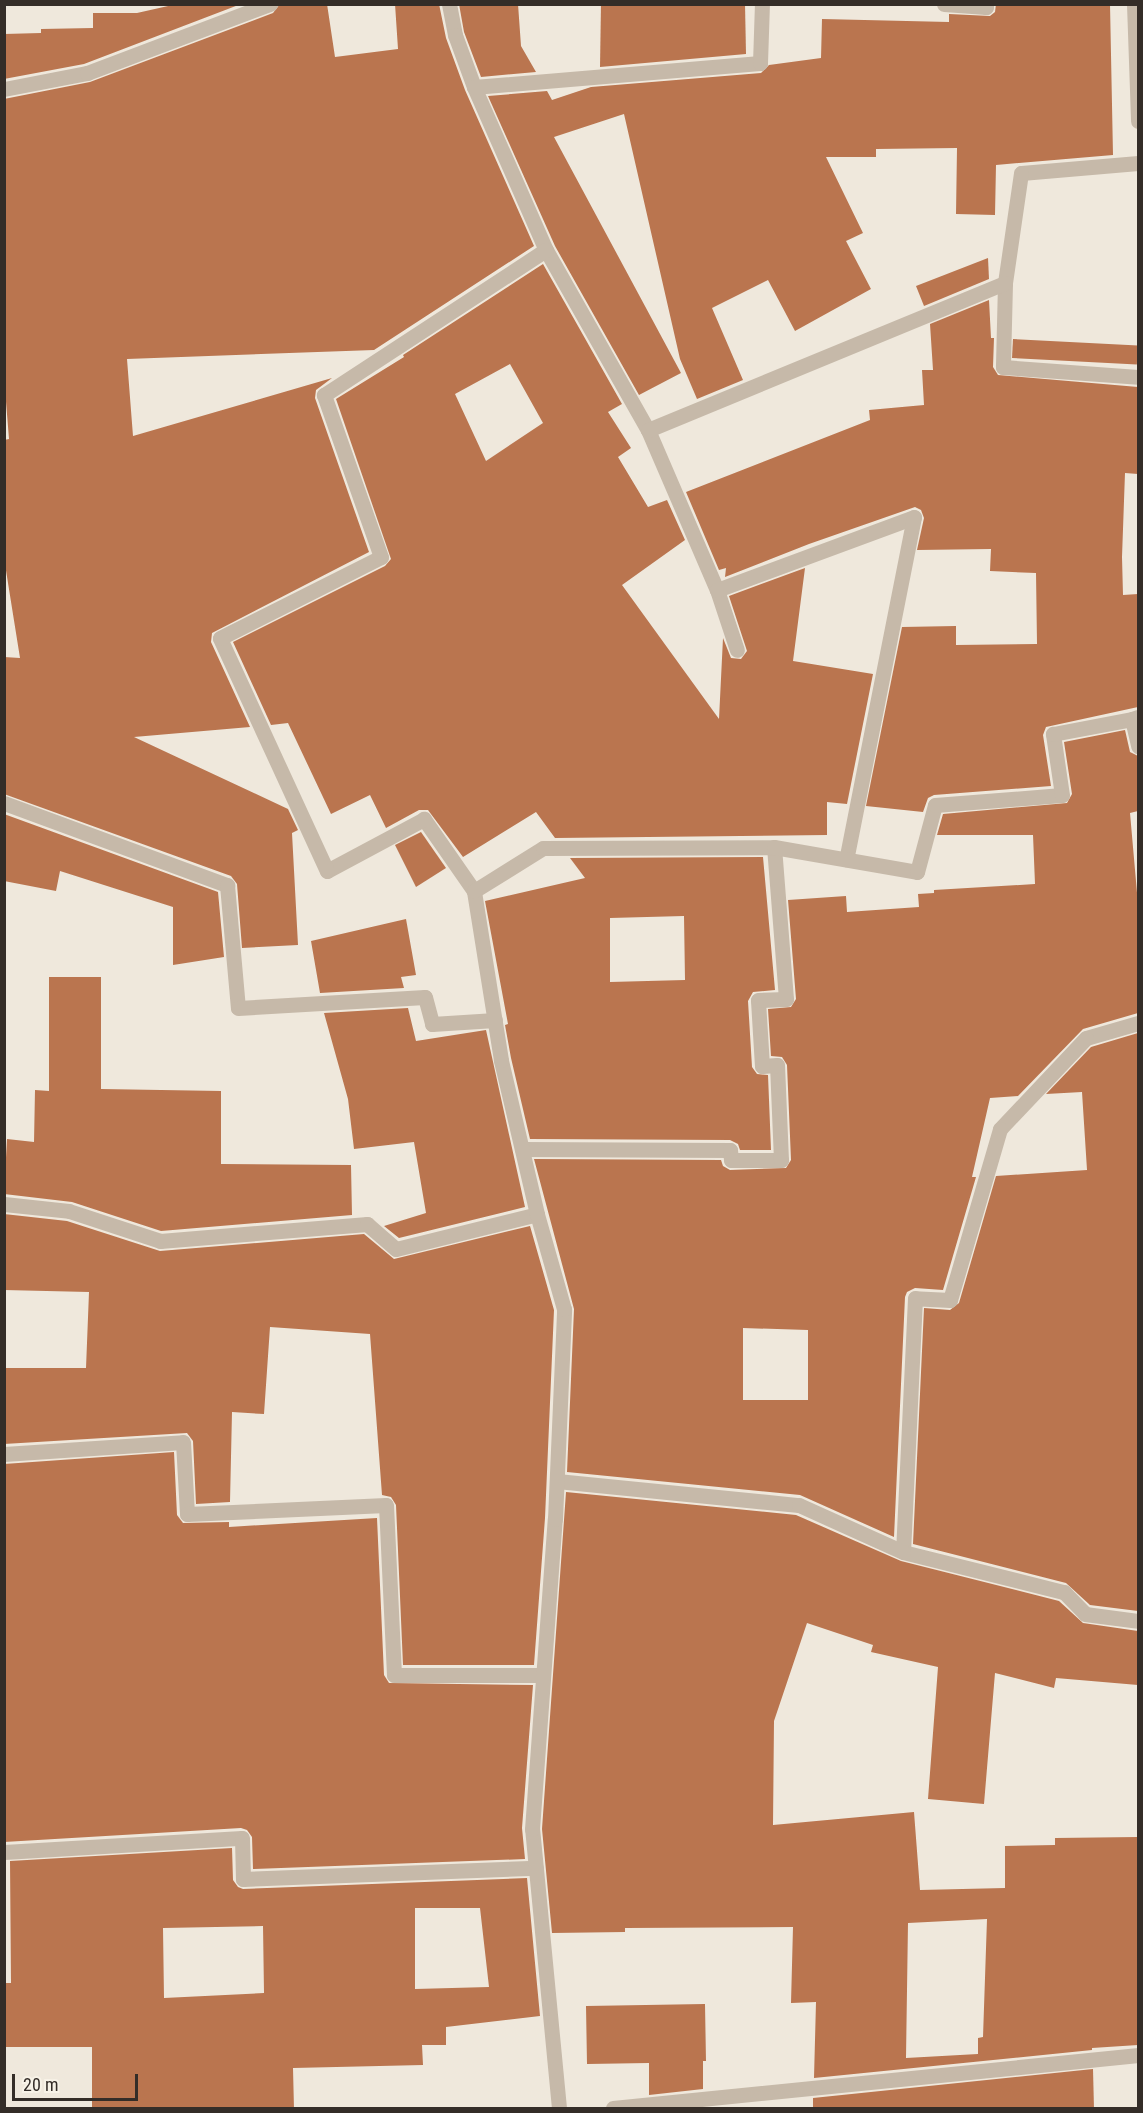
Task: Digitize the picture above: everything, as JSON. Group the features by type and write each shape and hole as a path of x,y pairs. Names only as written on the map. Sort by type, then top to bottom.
{"street":[{"path":"4,89 87,72 270,4"},
{"path":"449,4 455,35 474,87 546,250 648,430 717,590 737,650"},
{"path":"474,87 760,63 762,4"},
{"path":"944,4 986,7 986,4"},
{"path":"1134,4 1138,121"},
{"path":"1138,163 1021,173 1005,283 1003,367 1138,377"},
{"path":"546,250 324,395 381,557 220,638 327,871 424,819 474,891 495,1020 522,1149 537,1214 564,1309 557,1481 532,1829 559,2109"},
{"path":"648,430 1005,283"},
{"path":"717,590 914,517 846,859"},
{"path":"474,891 543,848 774,847 917,872 935,805 1062,795 1053,734 1135,718 1138,746"},
{"path":"4,803 227,885 238,1008 425,997 432,1024 495,1020"},
{"path":"522,1149 730,1150 731,1160 781,1160 777,1065 762,1066 758,1000 786,999 774,847"},
{"path":"903,1552 915,1298 950,1300 1000,1129 1086,1038 1138,1023"},
{"path":"4,1204 69,1211 160,1241 367,1224 396,1249 537,1214"},
{"path":"4,1454 183,1442 188,1514 386,1505 394,1675 543,1675"},
{"path":"557,1481 799,1505 903,1552 1064,1592 1085,1614 1138,1621"},
{"path":"4,1852 242,1838 243,1879 536,1868"},
{"path":"613,2109 1138,2055"}],"building":[{"path":"177,4 241,4 84,64 4,79 4,34 41,33 41,29 93,28 93,13 137,13"},
{"path":"280,4 327,4 335,57 398,49 395,4 439,4 446,38 465,90 534,246 374,350 127,359 133,436 332,378 316,390 315,398 369,552 212,633 211,642 250,727 134,737 288,809 298,830 292,833 298,945 242,948 237,884 231,876 4,794 4,657 20,658 4,558 4,440 9,439 4,377 4,99 90,82 273,13"},
{"path":"459,4 518,4 521,46 536,72 481,77 464,32"},
{"path":"601,4 745,4 746,54 600,67"},
{"path":"996,4 1110,4 1113,155 996,165 995,215 956,214 957,148 876,149 876,157 826,157 863,233 846,241 871,289 795,331 768,280 712,308 743,380 697,399 680,359 624,114 554,137 681,373 639,395 555,246 488,96 547,91 552,100 591,87 761,73 769,65 821,58 822,19 949,22 949,14 990,16 995,12"},
{"path":"988,258 989,279 924,306 916,286"},
{"path":"543,264 622,404 608,412 631,448 618,457 648,507 667,500 685,540 622,585 719,719 723,638 731,658 741,659 747,651 729,596 805,568 793,661 873,674 847,804 827,802 827,835 555,838 536,812 463,857 428,810 419,810 386,828 370,795 331,814 288,723 271,725 233,642 385,566 391,559 336,399 404,357 403,355","holes":["510,364 543,423 486,461 455,394"]},
{"path":"989,300 991,338 994,338 993,367 998,375 1138,387 1138,474 1125,473 1122,557 1123,595 1138,594 1138,707 1046,727 1043,735 1051,786 934,795 928,798 923,812 866,806 902,627 956,626 956,645 1037,644 1036,573 990,571 991,549 917,550 924,518 921,510 915,507 809,544 725,577 726,568 719,570 686,492 870,420 869,410 924,405 922,370 933,370 930,324"},
{"path":"1013,339 1138,346 1137,365 1012,358"},
{"path":"1125,730 1130,752 1138,756 1138,811 1130,813 1138,904 1138,1013 1083,1029 1018,1096 990,1098 972,1177 976,1177 943,1290 915,1288 907,1292 905,1297 894,1537 800,1495 567,1472 574,1309 534,1159 721,1160 723,1166 730,1170 786,1168 791,1160 787,1065 782,1057 771,1056 768,1009 791,1007 796,999 788,900 846,896 847,912 919,907 918,894 934,893 934,890 1035,884 1033,835 937,835 943,814 1067,803 1072,794 1064,742","holes":["743,1328 808,1330 808,1400 743,1400"]},
{"path":"4,814 218,892 224,957 173,965 173,907 60,871 56,891 4,881"},
{"path":"421,832 446,868 416,887 395,845"},
{"path":"763,857 775,990 753,992 748,1001 752,1067 757,1074 768,1075 771,1150 740,1150 738,1144 730,1140 530,1139 511,1058 505,1025 508,1024 485,901 585,878 570,858","holes":["684,916 685,980 610,982 610,918"]},
{"path":"406,919 416,975 401,977 404,988 320,993 311,941"},
{"path":"49,977 101,977 101,1089 221,1091 221,1164 351,1165 352,1215 161,1231 72,1202 4,1194 7,1139 34,1142 35,1090 49,1091"},
{"path":"408,1008 416,1041 486,1030 525,1207 399,1238 384,1226 426,1213 414,1142 354,1149 348,1099 324,1013"},
{"path":"1138,1033 1138,1611 1090,1605 1066,1583 913,1544 924,1308 950,1310 959,1303 996,1176 1087,1170 1082,1092 1046,1094 1091,1047"},
{"path":"4,1214 67,1221 160,1251 364,1234 394,1259 530,1226 554,1310 545,1518 534,1665 403,1665 396,1505 391,1497 382,1495 370,1334 270,1327 264,1414 232,1412 230,1502 196,1504 193,1441 187,1433 4,1444 4,1368 86,1368 89,1292 4,1290"},
{"path":"174,1452 177,1515 183,1523 229,1522 229,1527 377,1518 384,1675 389,1683 533,1685 522,1828 525,1859 253,1869 252,1837 247,1830 241,1828 4,1842 4,1464"},
{"path":"566,1492 796,1515 901,1561 1059,1601 1083,1623 1138,1631 1138,1685 1056,1678 1054,1688 995,1673 984,1804 928,1799 938,1667 871,1652 873,1645 807,1623 774,1721 773,1825 914,1812 920,1890 1005,1888 1005,1846 1055,1845 1055,1838 1138,1837 1138,2045 814,2078 816,2002 791,2003 793,1927 625,1928 625,1932 552,1933 542,1829","holes":["987,1919 983,2037 978,2038 978,2054 906,2058 908,1923"]},
{"path":"232,1848 233,1880 238,1887 243,1889 527,1878 540,2016 446,2027 446,2045 422,2045 423,2065 293,2068 294,2109 92,2109 92,2047 4,2047 4,1983 11,1983 10,1861","holes":["415,1908 480,1908 489,1987 415,1989","263,1926 264,1993 164,1998 163,1928"]},
{"path":"705,2004 706,2061 703,2061 703,2089 649,2095 649,2063 587,2064 586,2006"},
{"path":"1093,2069 1094,2109 813,2109 813,2098"}]}
